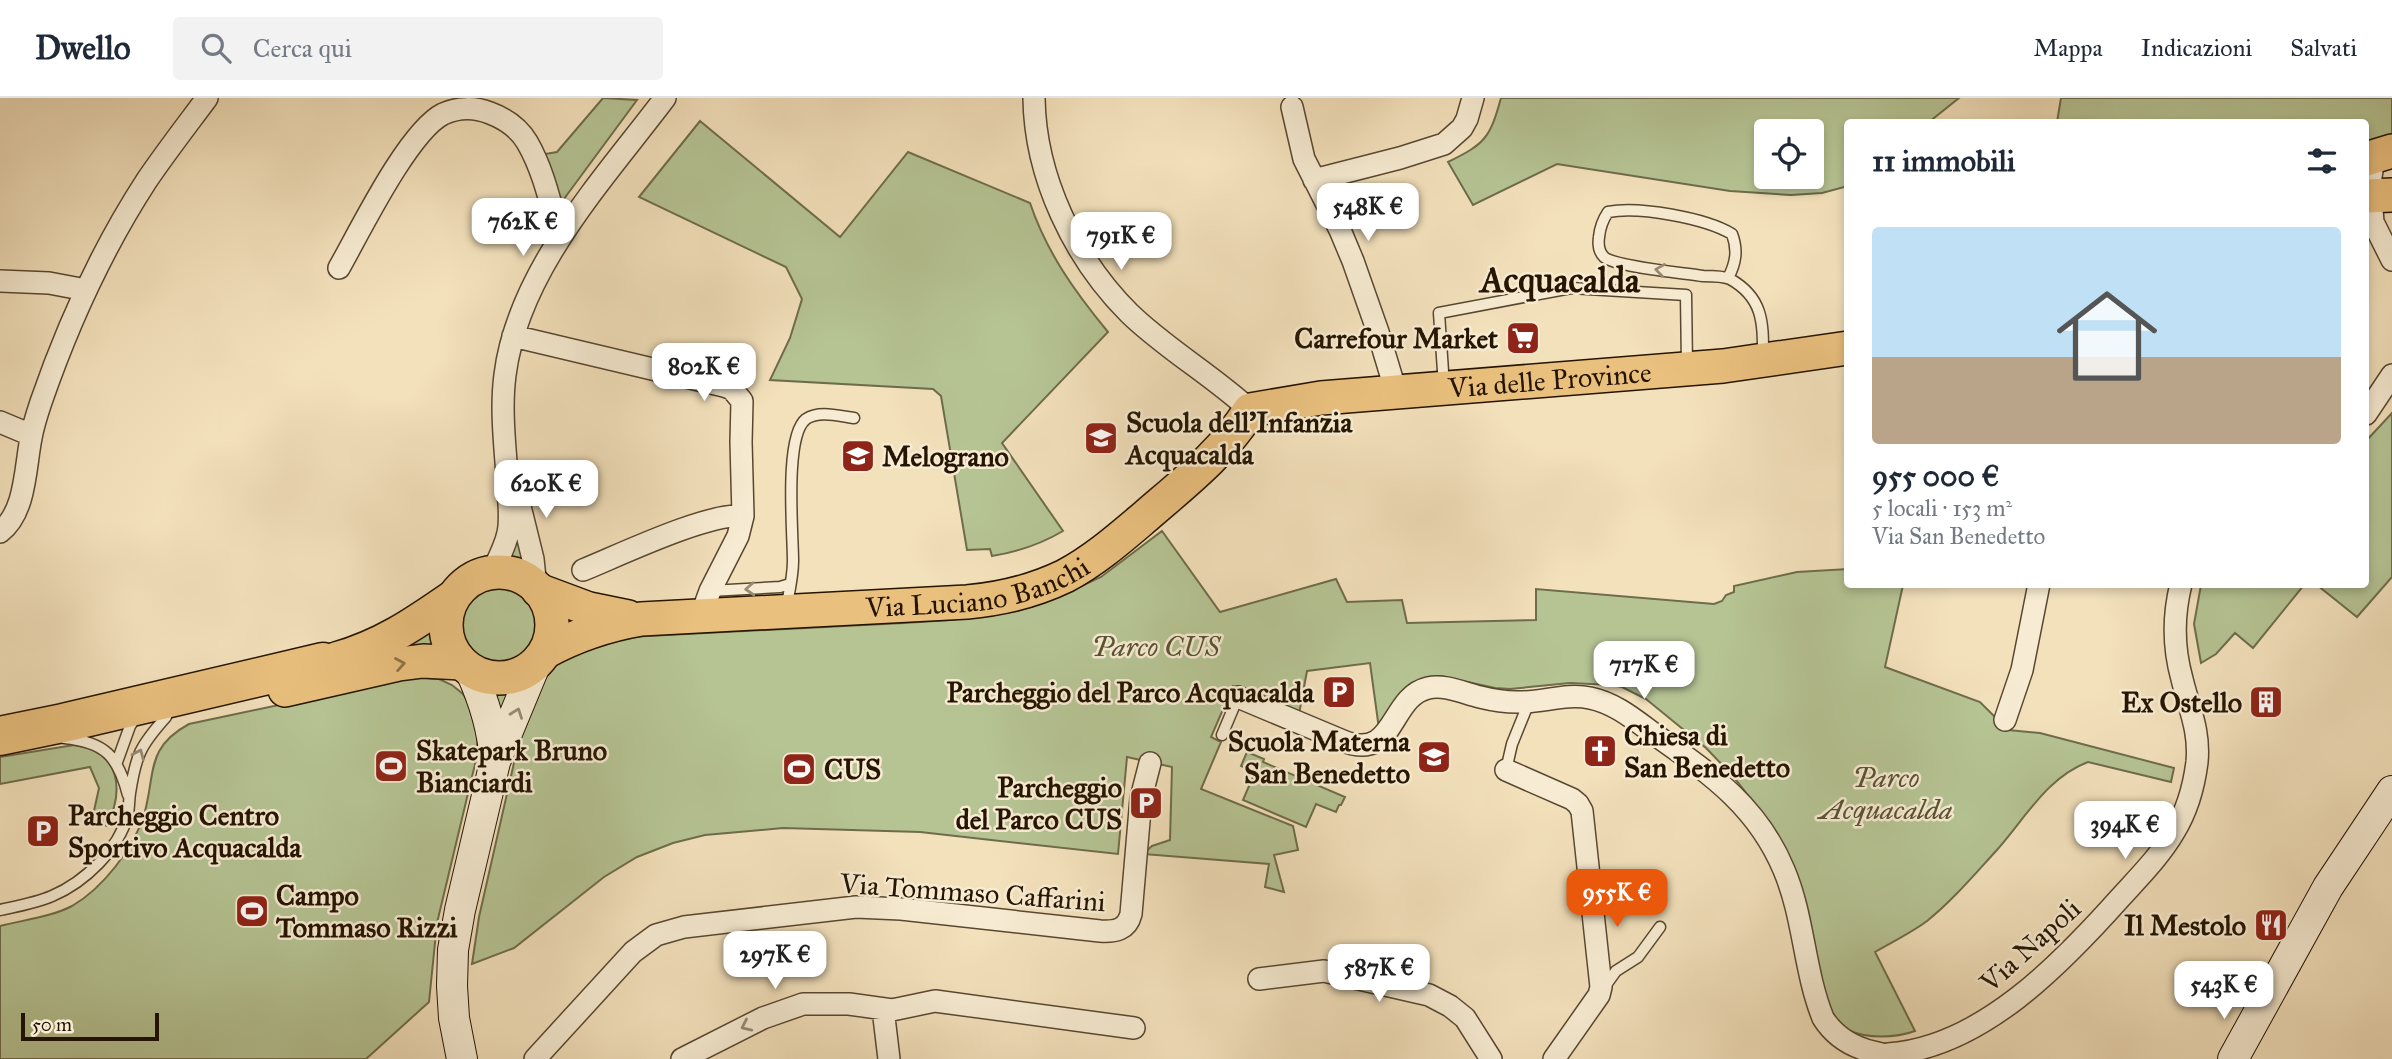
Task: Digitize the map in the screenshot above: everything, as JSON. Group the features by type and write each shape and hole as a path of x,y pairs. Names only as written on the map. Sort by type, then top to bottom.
{"highway":[{"path":"0,736 323,662"},
{"path":"0,746 62,738 166,717"}],"main road":[{"name":"Via delle Province","path":"1250,410 1314,399 1687,369 1844,349"},
{"name":"Via Luciano Banchi","path":"166,717 399,664 423,661 466,666 486,677 504,678 521,673 570,638 598,628 708,604 788,598 986,600 1048,583 1094,558 1172,493 1224,446 1250,410"},
{"name":"Via Luciano Banchi","path":"492,572 523,578 537,589 589,610 641,620"},
{"path":"323,662 377,645 399,634 453,597 470,581 492,572"},
{"path":"537,589 550,610 552,624 550,638 540,658"},
{"path":"453,597 447,614 446,631 451,648 466,666"}],"street":[{"path":"0,532 11,520 20,498 31,435 57,357 86,290 147,181 207,98"},
{"path":"492,572 508,533 504,390 513,336 529,292 561,238 665,98"},
{"path":"1034,98 1040,145 1055,198 1069,231 1097,276 1133,316 1250,410"},
{"path":"1314,180 1444,144 1462,128 1473,98"},
{"path":"1292,107 1299,142 1353,261 1380,336 1396,392"},
{"path":"339,268 416,138 442,115 468,108 483,110 509,122 526,141 543,181 561,238"},
{"path":"2377,156 2373,205 2392,260"},
{"path":"0,281 49,283 86,290"},
{"path":"513,336 732,389 739,395 743,407 743,516 738,536 708,604"},
{"path":"2369,410 2392,375"},
{"path":"0,422 31,435"},
{"path":"507,462 527,533 537,589"},
{"path":"583,570 699,524 726,516 743,516"},
{"path":"2004,720 2022,670 2038,588"},
{"name":"Via Napoli","path":"1891,1057 1932,1045 1992,1016 2015,1001 2103,917 2141,875 2174,832 2191,790 2197,748 2195,723 2175,645 2175,612 2180,588"},
{"path":"462,1059 453,1007 453,950 460,910 495,762 540,658"},
{"path":"466,666 487,710 494,739 495,762"},
{"path":"1238,697 1343,741 1362,745 1381,740 1409,699 1425,689 1439,687 1493,700 1529,702 1576,697 1605,702 1700,767 1735,796 1769,840 1785,871 1823,1018 1832,1031 1847,1042 1891,1057"},
{"name":"Via Tommaso Caffarini","path":"535,1059 626,958 656,934 684,927 821,910 1100,931 1122,929 1128,924 1131,914 1140,806 1150,763"},
{"path":"1506,770 1578,804 1582,811 1601,977 1599,995 1554,1059"},
{"path":"2233,1059 2328,887 2392,791"},
{"path":"1259,979 1324,971 1429,995 1445,1002 1465,1018 1491,1059"},
{"path":"682,1059 763,1018 803,1004 825,1002 903,1009 921,1002 934,1001 1133,1028"},
{"path":"883,1009 888,1059"}],"lane":[{"path":"1728,278 1733,268 1735,243 1732,234 1719,227 1664,215 1621,210 1608,212 1601,222 1598,241 1600,251 1606,258 1638,267 1728,278 1748,295 1758,307 1763,325 1763,361"},
{"path":"1445,389 1439,313 1571,288 1686,295 1687,369"},
{"path":"788,598 793,563 792,481 797,432 804,421 817,415 853,418"},
{"path":"117,762 130,726 136,717 143,713 302,676 323,662"},
{"path":"1222,734 1238,697"},
{"path":"1506,770 1529,702"},
{"path":"0,910 39,901 72,886 101,860 128,814 139,752 166,717"},
{"path":"62,738 97,745 110,754 117,762 129,798"},
{"path":"1599,995 1616,971 1638,957 1660,927"}],"green space":[{"path":"603,98 637,100 558,207 545,154 557,152"},
{"path":"1501,98 1959,98 1933,119 1844,119 1844,187 1822,193 1791,195 1730,191 1557,164 1473,205 1448,162 1478,144 1489,131"},
{"path":"2061,98 2392,98 2392,134 2369,141 2369,119 2058,119"},
{"path":"700,121 840,237 908,152 1030,203 1045,239 1063,271 1108,332 1002,443 1063,531 1020,550 992,556 990,549 967,550 941,396 933,389 770,380 790,338 802,299 786,267 639,197"},
{"path":"2392,413 2392,577 2357,617 2321,588 2369,588 2369,438"},
{"path":"1162,531 1220,612 1336,579 1347,602 1402,600 1407,623 1536,620 1536,589 1714,604 1734,592 1734,586 1797,572 1844,569 1844,588 1902,588 1885,667 1980,702 2008,730 2040,733 2174,768 2171,782 2088,762 2073,769 2037,800 1996,851 1945,905 1927,921 1875,952 1915,1031 1890,1036 1856,1033 1835,1020 1758,808 1706,748 1646,699 1612,685 1570,683 1510,689 1440,676 1430,677 1414,683 1379,729 1370,663 1307,671 1299,714 1233,686 1211,737 1221,742 1201,789 1293,826 1298,850 1274,855 1284,892 1265,887 1269,864 1143,854 1152,846 1170,840 1172,767 1127,757 1118,854 920,832 783,828 705,835 673,843 637,857 604,877 514,948 472,964 479,917 526,710 537,688 561,659 628,637 951,620 1018,611 1054,599 1101,577"},
{"path":"518,534 529,572 503,564"},
{"path":"498,582 514,585 528,594 537,608 540,624 537,640 528,654 514,663 498,666 482,663 468,654 459,640 456,624 459,608 468,594 482,585"},
{"path":"2200,588 2302,588 2253,648 2235,633 2216,654 2201,663 2194,624"},
{"path":"438,617 438,633 447,655 389,652"},
{"path":"410,677 439,679 452,685 463,694 472,709 478,732 476,760 437,923 429,1002 366,1059 0,1059 0,926 64,910 84,898 106,878 125,854 139,828 148,800 154,763 165,742 189,724"},
{"path":"518,683 504,725 492,684"},
{"path":"74,745 90,749 110,764 114,774 116,799 107,826 92,820 99,788 90,767 0,784 0,757"},
{"path":"1247,752 1264,759 1263,762 1345,797 1341,805 1336,812 1316,804 1306,827 1243,800 1255,772 1241,766"},
{"path":"1337,955 1424,977 1422,984 1336,963"}],"place":[{"name":"Carrefour Market","path":"1523,338"},
{"name":"Scuola dell'Infanzia Acquacalda","path":"1101,438"},
{"name":"Melograno","path":"858,456"},
{"name":"Parcheggio del Parco Acquacalda","path":"1339,692"},
{"name":"Ex Ostello","path":"2266,702"},
{"name":"Chiesa di San Benedetto","path":"1600,751"},
{"name":"Scuola Materna San Benedetto","path":"1434,757"},
{"name":"Skatepark Bruno Bianciardi","path":"391,766"},
{"name":"CUS","path":"799,769"},
{"name":"Parcheggio del Parco CUS","path":"1146,803"},
{"name":"Parcheggio Centro Sportivo Acquacalda","path":"43,831"},
{"name":"Campo Tommaso Rizzi","path":"252,911"},
{"name":"Il Mestolo","path":"2271,925"}],"district":[{"name":"Acquacalda","path":"1560,280"}],"park label":[{"name":"Parco CUS","path":"1156,646"},
{"name":"Parco Acquacalda","path":"1886,793"}]}
